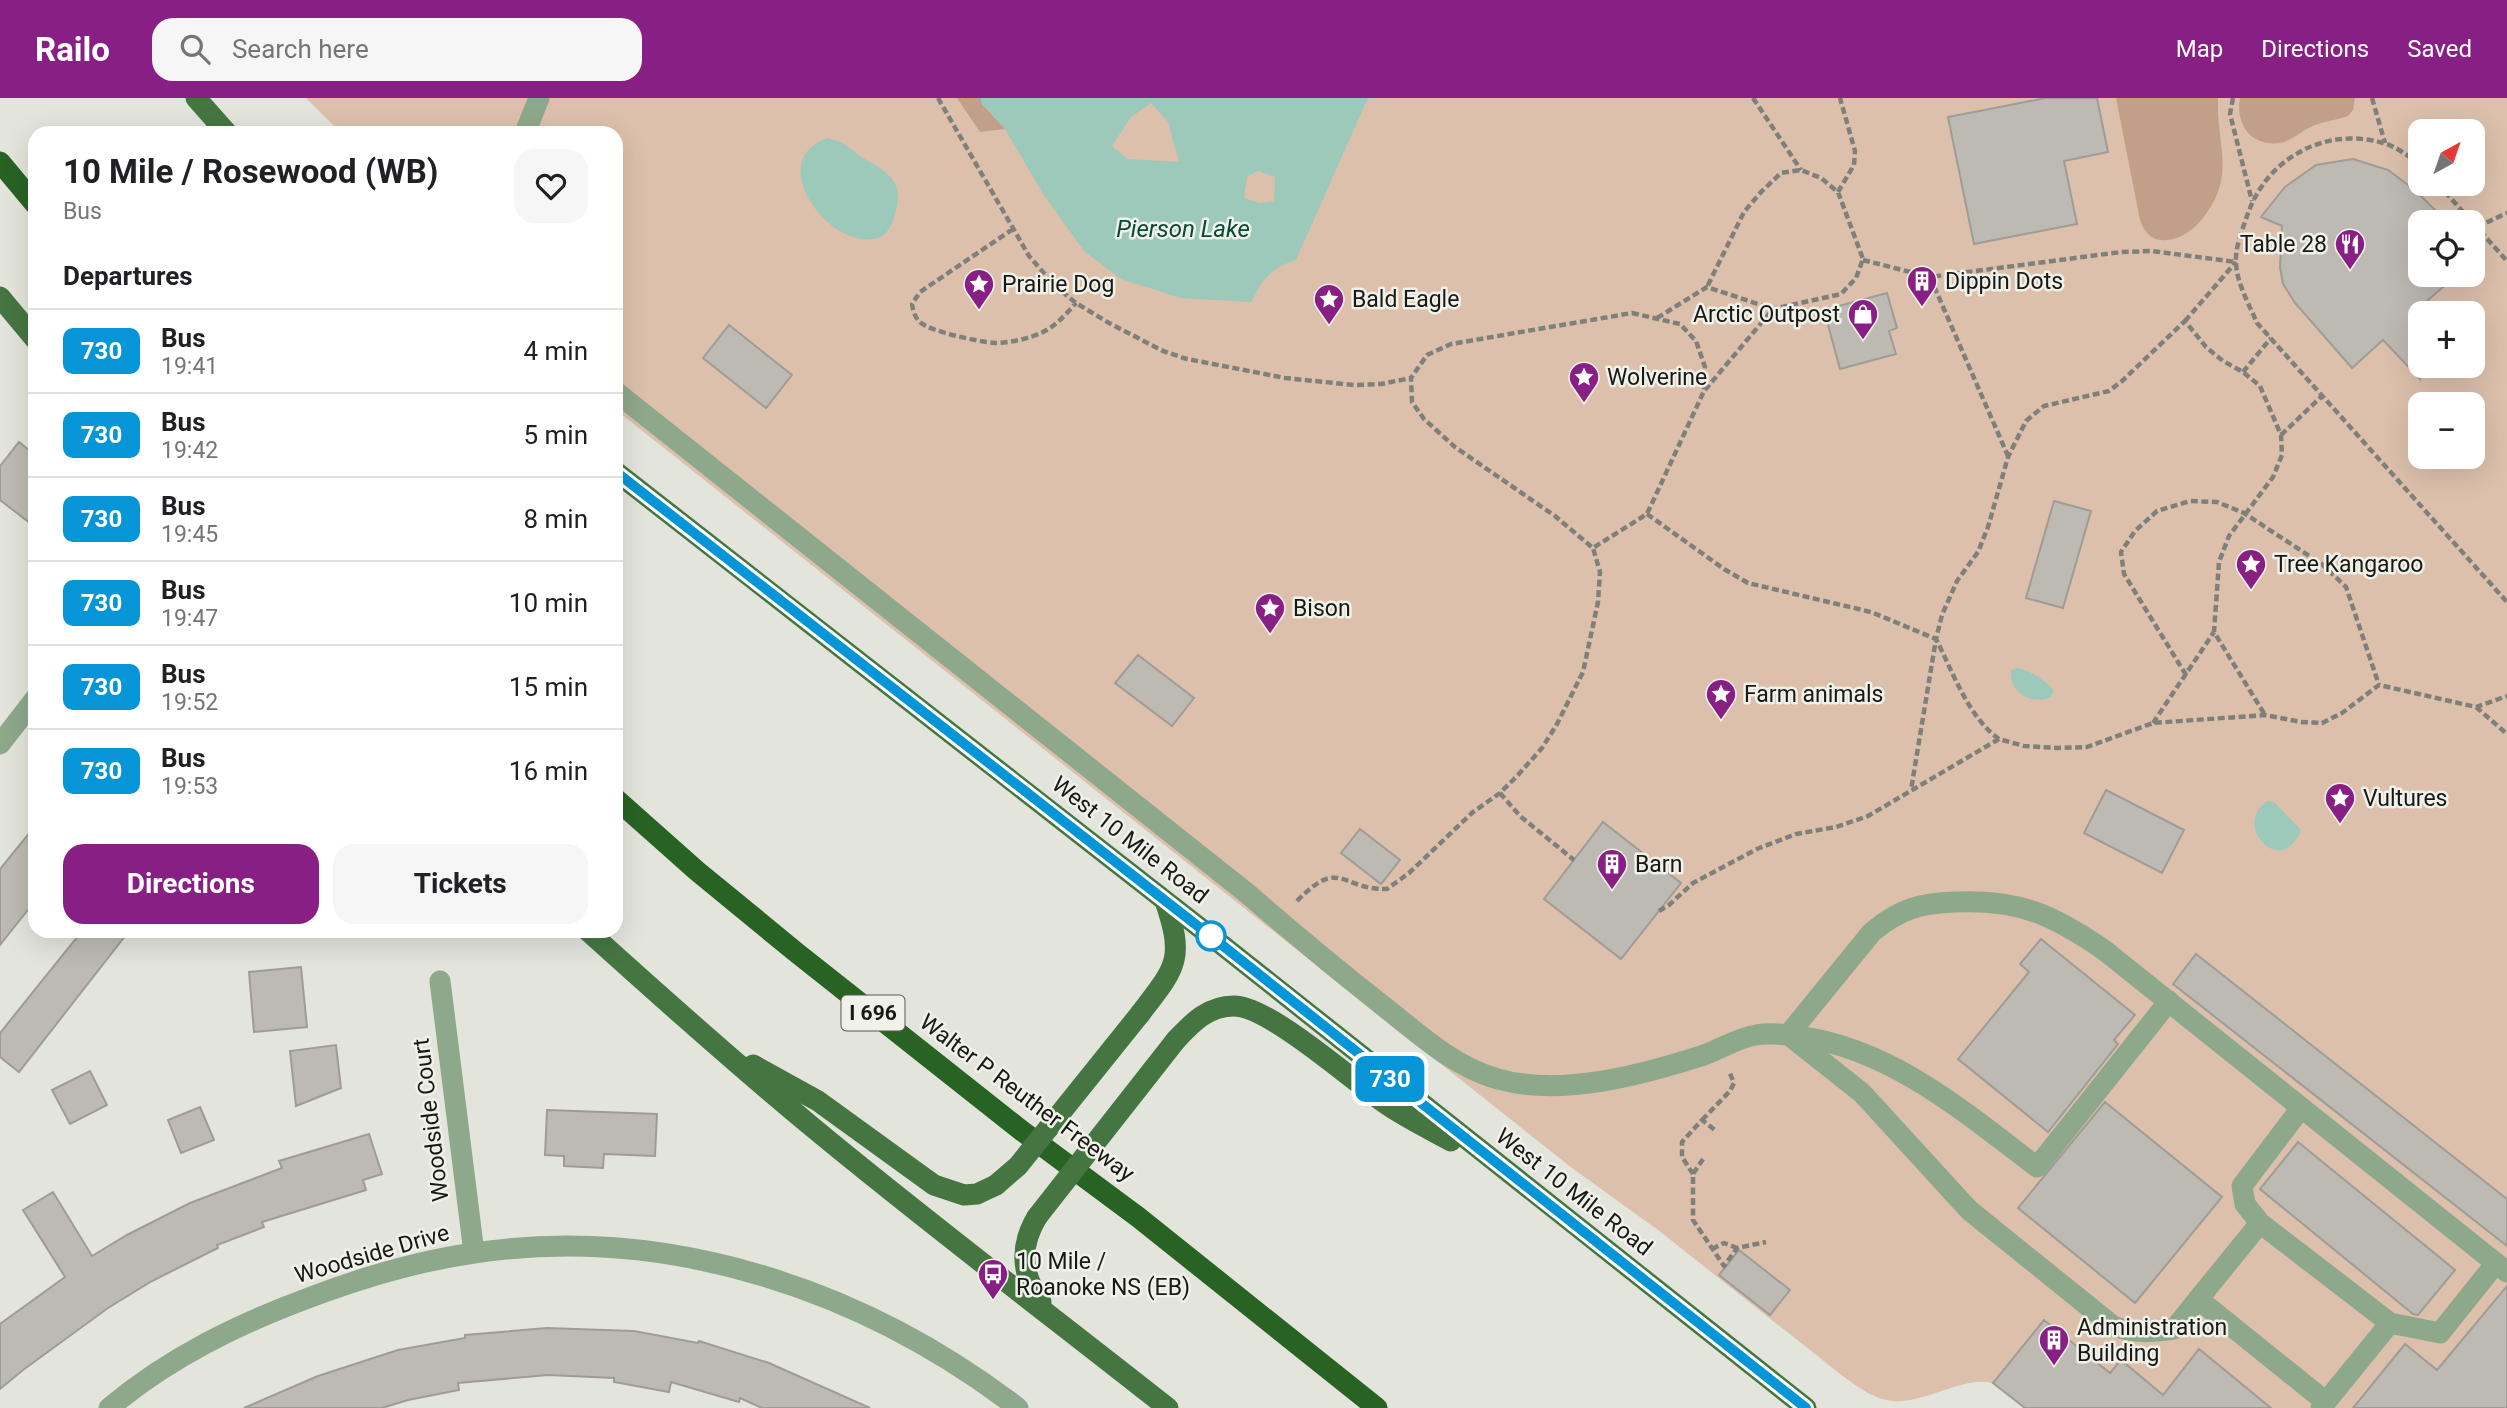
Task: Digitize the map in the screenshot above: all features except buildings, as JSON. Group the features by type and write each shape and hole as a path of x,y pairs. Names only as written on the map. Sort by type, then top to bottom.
{"highway":[{"path":"0,162 28,196"},
{"name":"Walter P Reuther Freeway","path":"623,806 797,953 1023,1131 1138,1217 1377,1408"}],"main road":[{"path":"196,98 221,126"},
{"path":"0,297 28,331"},
{"name":"West 10 Mile Road","path":"623,477 1166,901 1806,1408"},
{"path":"708,1040 818,1101 934,1185 964,1195 977,1194 996,1185 1018,1166 1169,974 1177,947 1176,932 1166,901"},
{"path":"596,938 708,1040 914,1210 1168,1408"},
{"path":"1049,1315 1029,1283 1023,1256 1027,1237 1037,1217 1176,1040 1192,1022 1211,1010 1237,1006 1248,1008 1279,1024 1388,1105 1508,1173"}],"street":[{"path":"528,126 539,98"},
{"path":"623,398 1248,894 1423,1037 1457,1062 1475,1071 1497,1079 1541,1086 1588,1084 1668,1065 1756,1035 1788,1035 1849,1048 1896,1069 1941,1096 2037,1167 2169,1001"},
{"path":"0,744 28,708"},
{"path":"1788,1035 1872,932 1887,919 1924,903 1981,900 2021,906 2038,912 2090,940 2502,1267 2440,1333 2390,1323 2260,1223 2245,1204 2242,1186 2301,1108"},
{"name":"Woodside Court","path":"440,981 474,1253"},
{"path":"1788,1035 1862,1093 1969,1210 2113,1326 2129,1332 2174,1329 2260,1223"},
{"name":"Woodside Drive","path":"109,1408 162,1369 208,1340 337,1287 398,1269 474,1253 559,1246 640,1250 728,1264 811,1292 894,1328 969,1371 1018,1408"},
{"path":"2198,1299 2323,1405 2390,1323"}],"path":[{"path":"937,98 1029,256 1055,286 1076,303 1163,351 1187,359 1285,378 1354,385 1381,384 1411,378"},
{"path":"1753,98 1801,170"},
{"path":"1838,192 1854,166 1855,151 1840,98"},
{"path":"2233,98 2230,114 2252,201"},
{"path":"2372,98 2385,143"},
{"path":"2408,157 2385,143 2347,138 2308,147 2276,167 2252,201 2238,243 2236,262 2240,284 2257,323 2507,602"},
{"path":"1657,318 1707,286 1744,212 1781,173 1801,170 1821,178 1838,192 1863,260 1856,278 1840,294 1773,309 1707,286"},
{"path":"2449,196 2462,210"},
{"path":"2485,223 2507,212"},
{"path":"1013,229 920,292 912,304 914,314 922,324 968,338 996,343 1019,340 1043,332 1058,323 1076,303"},
{"path":"2485,236 2507,261"},
{"path":"1863,260 1930,277 2121,252 2152,251 2236,262"},
{"path":"1911,790 1942,615 1957,581 1978,552 2008,457 2026,421 2044,406 2109,391 2185,321 2236,262"},
{"path":"1930,277 2008,457"},
{"path":"1593,548 1647,514 1704,391 1773,309"},
{"path":"1279,921 1310,888 1325,878 1343,877 1363,886 1387,889 1409,873 1473,812 1500,793 1542,748 1583,672 1598,602 1600,572 1593,548 1555,516 1455,447 1424,419 1412,402 1411,378 1427,355 1451,344 1632,313 1680,324 1696,341 1706,367 1704,391"},
{"path":"2153,723 2214,632 2219,562 2229,536 2273,477 2282,455 2281,435 2260,386 2214,354 2185,321"},
{"path":"2243,372 2271,338"},
{"path":"2281,435 2322,396"},
{"path":"2186,674 2124,574 2121,552 2135,531 2157,511 2190,501 2217,502 2244,513 2323,565 2346,587 2379,685"},
{"path":"1647,514 1748,583 1871,612 1936,639 1982,724 1999,739 2024,746 2087,747 2153,723 2265,715 2322,723 2342,713 2379,685 2476,707 2507,734"},
{"path":"2214,632 2265,715"},
{"path":"2476,707 2507,696"},
{"path":"1659,911 1693,883 1757,849 1796,834 1853,822 1999,739"},
{"path":"1500,793 1520,816 1574,860"},
{"path":"1721,1048 1734,1083 1730,1091 1682,1142 1682,1157 1693,1174 1693,1220 1724,1266 1737,1248"},
{"path":"1702,1120 1715,1130"},
{"path":"1693,1174 1703,1160"},
{"path":"1712,1249 1724,1243 1737,1248 1766,1242"}],"shaded area":[{"path":"306,98 2507,98 2507,1408 2025,1408 1998,1386 1984,1382 1972,1382 1905,1401 1886,1400 1867,1392 1844,1377 1658,1230 1572,1168 623,416 623,126 334,126"},
{"path":"957,98 981,98 982,104 1005,129 980,132"},
{"path":"2116,98 2218,98 2222,159 2219,187 2203,218 2183,236 2157,239 2146,232 2140,220"},
{"path":"2240,98 2355,98 2353,110 2348,116 2315,125 2284,142 2270,143 2247,132 2240,117"}],"water":[{"name":"Pierson Lake","path":"981,98 1370,98 1296,260 1268,275 1251,302 1181,298 1121,279 1084,251 1043,194 1005,129 982,104","holes":["1151,103 1168,122 1179,162 1128,159 1112,146 1131,117","1258,171 1275,177 1274,201 1260,203 1244,198 1247,177"]},
{"path":"828,138 848,147 894,181 898,196 897,206 891,224 881,237 859,239 841,231 824,218 810,202 802,183 801,165 809,149"},
{"path":"2018,668 2046,682 2054,690 2051,697 2036,700 2017,691 2011,678 2011,670"},
{"path":"2267,801 2274,802 2301,830 2293,844 2283,850 2272,849 2263,843 2257,834 2254,823 2257,811"}],"bus line":[{"name":"730","path":"623,477 1222,945 1806,1408"}],"place":[{"name":"Table 28","path":"2350,271"},
{"name":"Dippin Dots","path":"1922,308"},
{"name":"Prairie Dog","path":"979,311"},
{"name":"Bald Eagle","path":"1329,326"},
{"name":"Arctic Outpost","path":"1863,341"},
{"name":"Wolverine","path":"1584,404"},
{"name":"Tree Kangaroo","path":"2251,591"},
{"name":"Bison","path":"1270,635"},
{"name":"Farm animals","path":"1721,721"},
{"name":"Vultures","path":"2340,825"},
{"name":"Barn","path":"1612,891"},
{"name":"10 Mile / Roanoke NS (EB)","path":"993,1301"},
{"name":"Administration Building","path":"2054,1367"}]}
